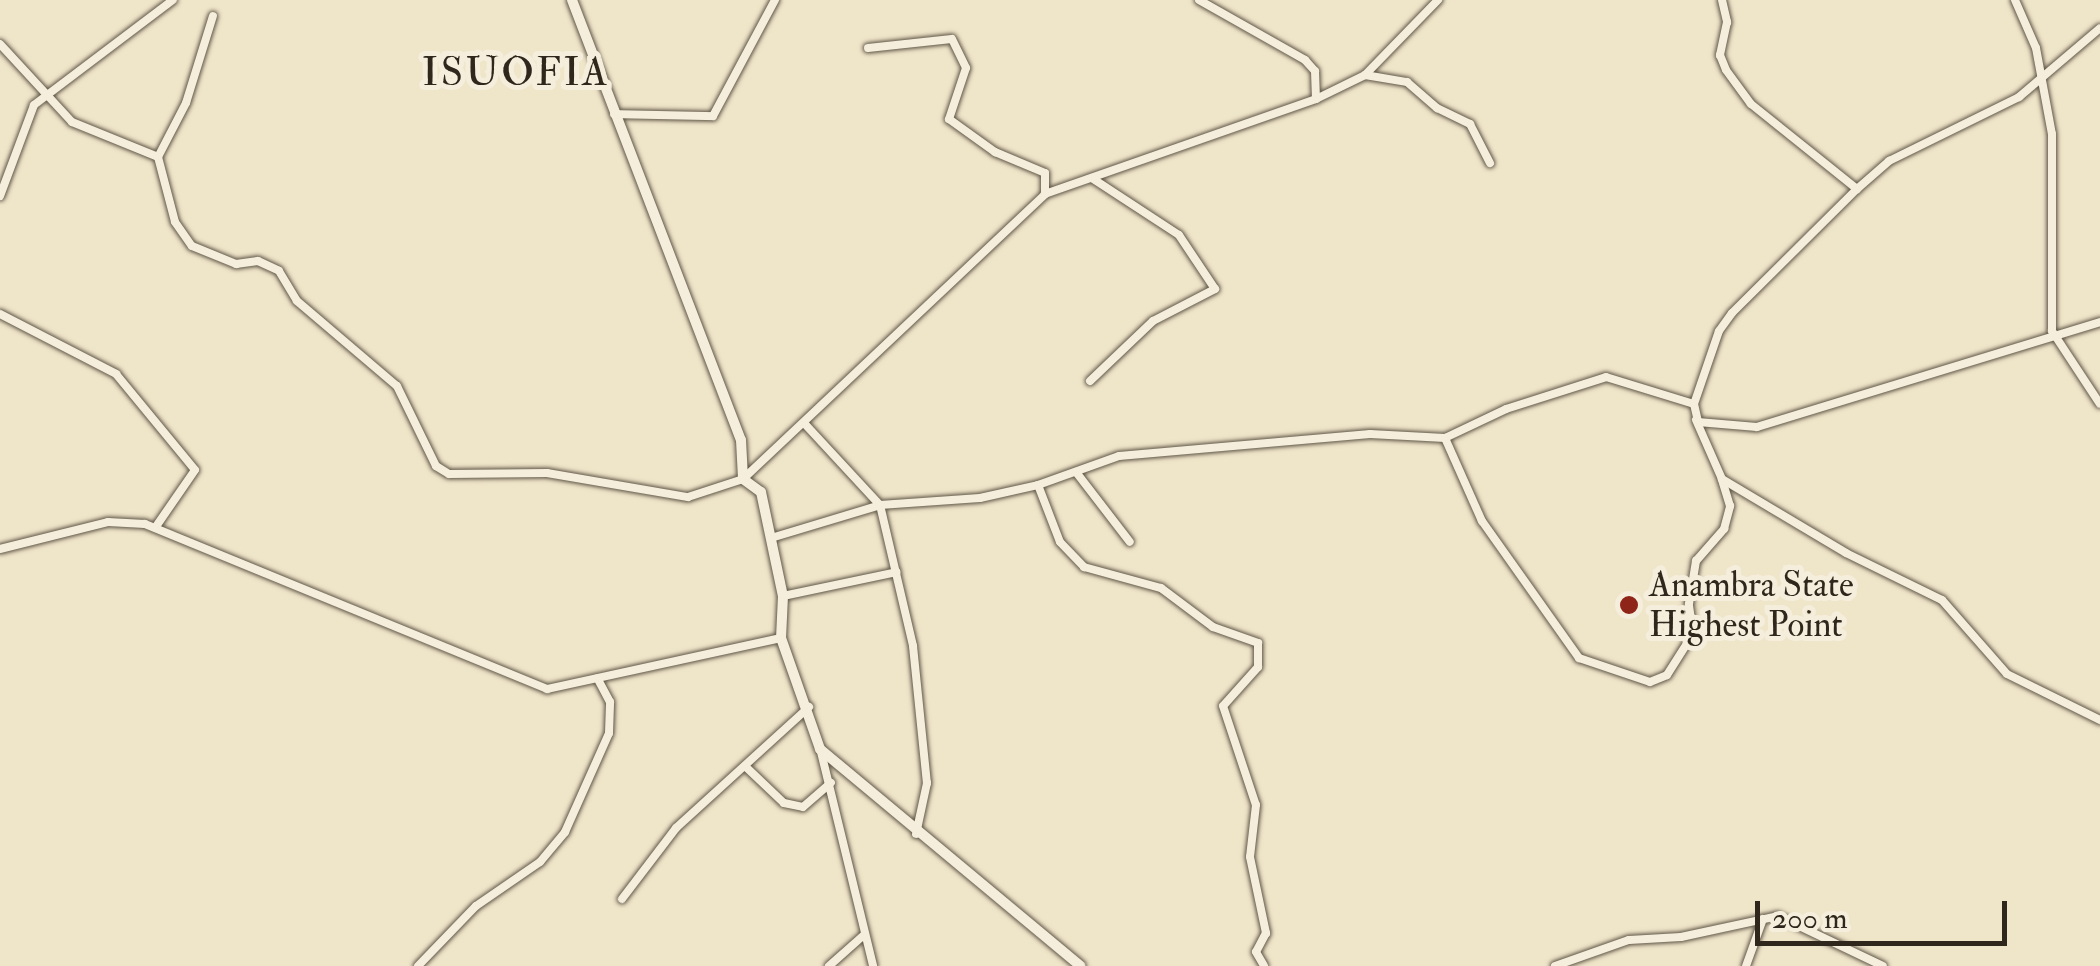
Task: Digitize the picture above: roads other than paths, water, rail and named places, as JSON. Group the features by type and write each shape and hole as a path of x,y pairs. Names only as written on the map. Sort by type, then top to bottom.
{"main road":[{"path":"572,0 612,114 741,440 743,479 761,492 783,596 781,638 809,707 820,749 916,834 1080,966"}],"street":[{"path":"0,196 34,105 47,99 173,0"},
{"path":"612,114 713,116 776,0"},
{"path":"1198,0 1306,60 1315,71 1316,100"},
{"path":"214,16 186,103 158,157 183,237 236,264 258,261 279,271 297,301 397,386 430,460 449,474 546,473 688,497 743,479 1044,194 1316,100 1365,75 1438,0"},
{"path":"1722,0 1726,70 1751,104 1857,189"},
{"path":"2015,0 2042,76 2052,134 2052,332 2100,404"},
{"path":"1445,438 1482,521 1579,658 1650,682 1667,675 1693,634 1689,604 1696,560 1724,529 1730,506 1694,404 1719,331 1732,313 1889,161 2019,97 2100,28"},
{"path":"868,48 952,39 966,68 949,119 995,152 1034,164 1045,173 1044,194"},
{"path":"0,44 47,99 80,126 158,157"},
{"path":"1365,75 1407,82 1437,108 1470,124 1490,163"},
{"path":"1090,381 1153,321 1215,288 1178,235 1092,178"},
{"path":"0,314 116,374 196,470 154,528"},
{"path":"1698,422 1757,428 1791,422 2052,332 2100,322"},
{"path":"771,538 880,505 980,498 1038,485 1118,456 1370,434 1445,438 1518,404 1606,377 1694,404"},
{"path":"804,423 880,505 897,572 927,783 916,834"},
{"path":"1076,472 1130,542"},
{"path":"1722,479 1846,553 1942,600 2007,674 2100,720"},
{"path":"1038,485 1060,542 1084,568 1161,588 1214,627 1258,643 1258,667 1223,706 1256,806 1250,857 1266,933 1256,952 1264,966"},
{"path":"0,550 108,522 154,528 547,689 781,638"},
{"path":"783,596 897,572"},
{"path":"418,966 476,906 540,862 564,832 609,733 610,702 597,678"},
{"path":"622,899 676,828 809,707"},
{"path":"820,749 874,966"},
{"path":"746,768 784,803 803,808 831,783"},
{"path":"1554,966 1629,940 1681,937 1778,916 1883,966"},
{"path":"1746,966 1763,918"},
{"path":"829,966 865,934"}],"place":[{"name":"Anambra State Highest Point","path":"1629,605"}],"district":[{"name":"ISUOFIA","path":"516,73"}]}
